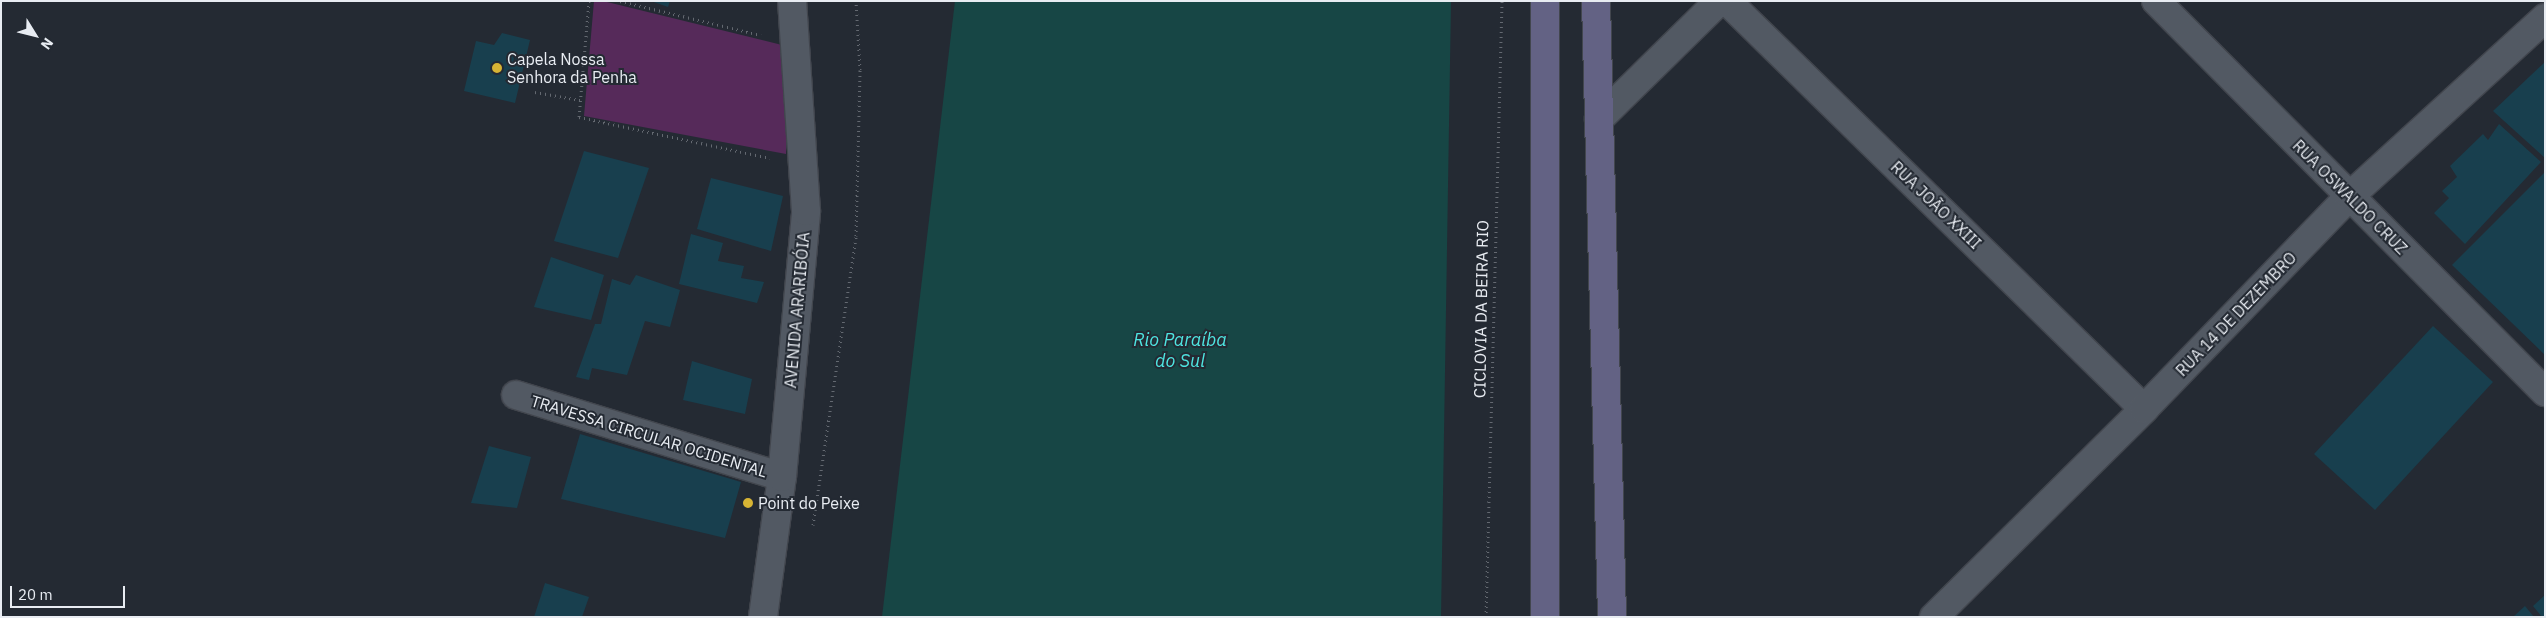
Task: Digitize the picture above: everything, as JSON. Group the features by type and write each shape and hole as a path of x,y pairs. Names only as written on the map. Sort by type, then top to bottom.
{"main road":[{"path":"1545,617 1546,1"},
{"path":"1596,1 1612,617"}],"street":[{"name":"AVENIDA ARARIBÓIA","path":"763,617 782,477 806,211 792,1"},
{"path":"1599,119 1719,1"},
{"name":"RUA JOÃO XXIII","path":"1727,1 2144,409"},
{"name":"RUA OSWALDO CRUZ","path":"2156,1 2545,392"},
{"name":"RUA 14 DE DEZEMBRO","path":"1934,617 2144,409 2350,196 2545,18"},
{"name":"TRAVESSA CIRCULAR OCIDENTAL","path":"516,395 782,477"}],"path":[{"path":"589,1 579,118 773,158"},
{"path":"620,1 763,36"},
{"path":"811,534 856,236 860,70 856,1"},
{"name":"CICLOVIA DA BEIRA RIO","path":"1486,617 1502,1"},
{"path":"535,92 580,100"}],"shaded area":[{"path":"594,1 603,1 786,46 786,154 584,116"}],"water":[{"name":"Rio Paraíba do Sul","path":"955,1 1451,1 1441,617 882,617"}],"building":[{"path":"651,1 670,1 668,7"},
{"name":"Capela Nossa Senhora da Penha","path":"502,33 530,40 515,103 464,91 476,41 494,45"},
{"path":"2545,62 2545,158 2493,111"},
{"path":"2499,124 2541,162 2465,244 2434,213 2449,198 2442,191 2457,177 2450,166 2483,134 2488,140"},
{"path":"584,151 649,168 618,258 554,241"},
{"path":"2545,172 2545,355 2452,265"},
{"path":"711,178 783,196 771,251 697,229"},
{"path":"691,234 723,243 718,261 744,266 741,278 764,282 757,303 679,284"},
{"path":"551,257 604,275 591,320 534,307"},
{"path":"636,275 680,290 670,327 645,321 627,375 592,368 589,380 576,377 595,324 601,324 612,279 630,285"},
{"path":"2433,326 2493,382 2375,510 2314,454"},
{"path":"692,361 752,379 745,414 683,400"},
{"path":"580,434 741,482 725,538 561,499"},
{"path":"489,446 531,457 517,508 471,503"},
{"path":"545,583 589,597 582,617 534,617"},
{"path":"2545,595 2545,617 2542,617 2533,606"},
{"path":"2525,606 2534,617 2513,617"}],"place":[{"name":"Capela Nossa Senhora da Penha","path":"497,68"},
{"name":"Point do Peixe","path":"748,503"}]}
